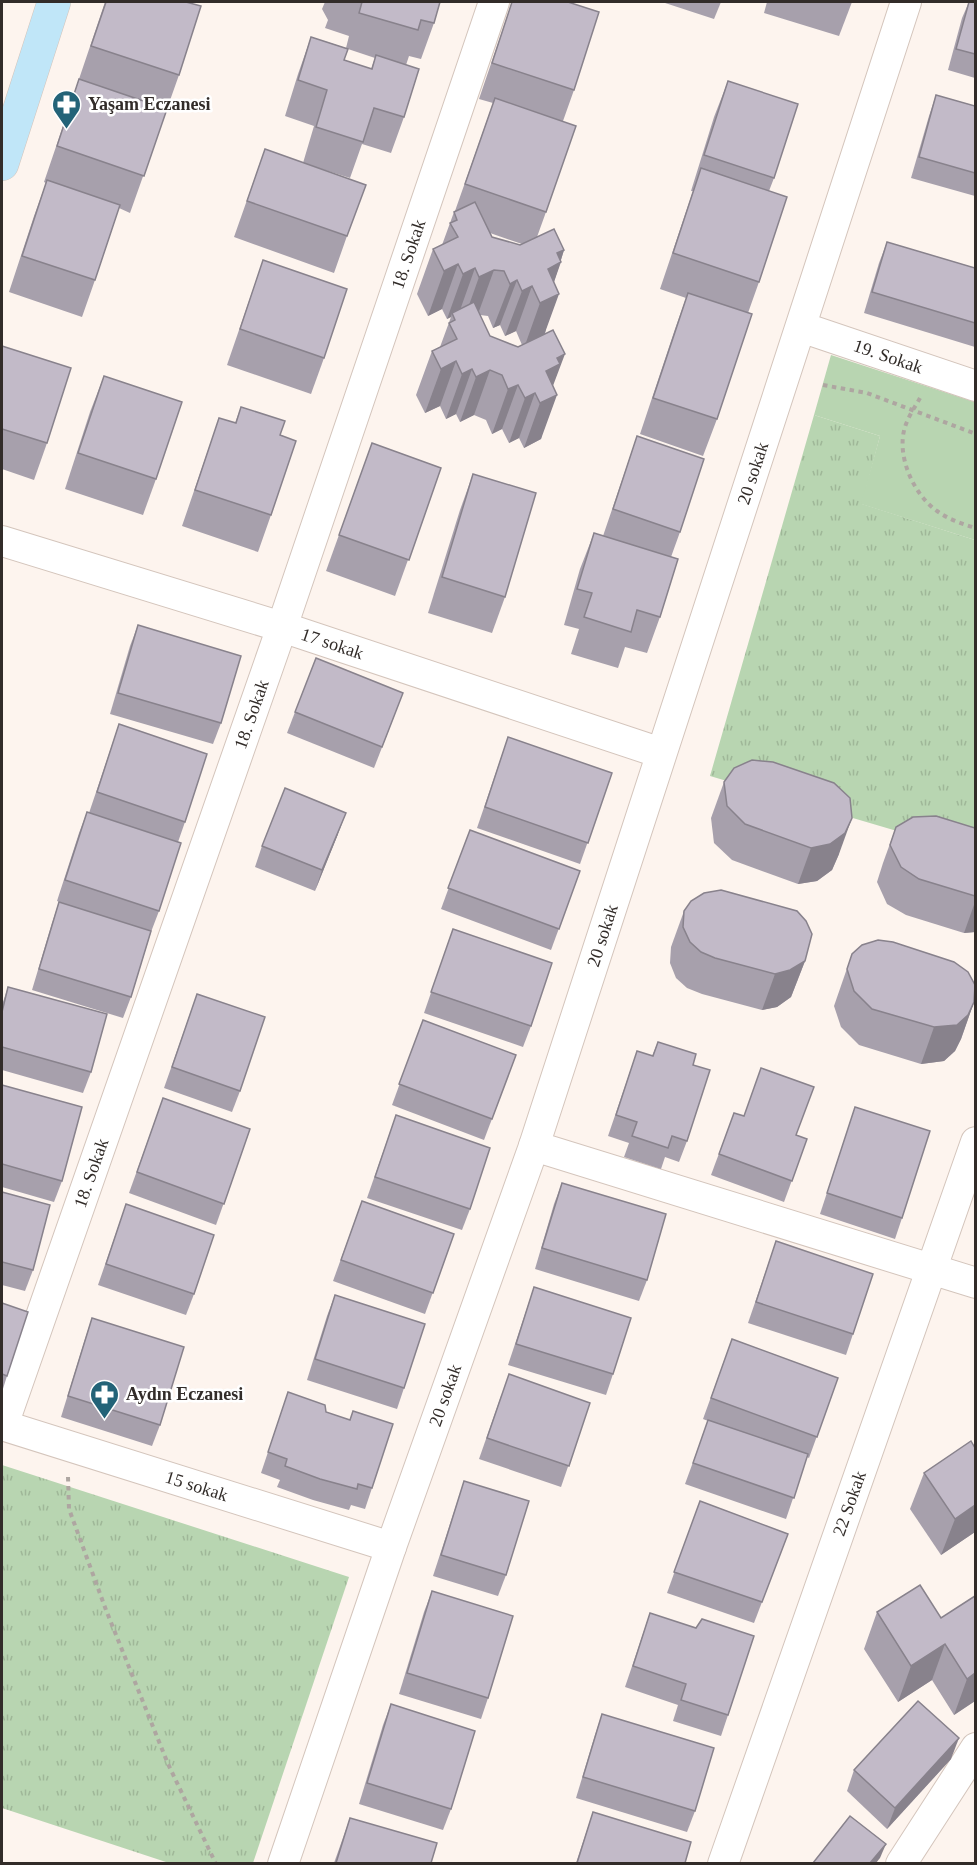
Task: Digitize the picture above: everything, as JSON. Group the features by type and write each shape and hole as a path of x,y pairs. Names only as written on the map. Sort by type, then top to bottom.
{"main road":[{"path":"2,164 54,2"}],"street":[{"name":"18. Sokak","path":"2,1425 282,627 494,2"},
{"name":"20 sokak","path":"283,1863 391,1547 534,1146 906,2"},
{"name":"19. Sokak","path":"801,327 975,386"},
{"name":"17 sokak","path":"2,541 282,627 661,753"},
{"name":"22 Sokak","path":"723,1863 975,1142"},
{"path":"534,1146 975,1283"},
{"name":"15 sokak","path":"2,1425 391,1547"},
{"path":"901,1863 975,1748"}],"path":[{"path":"823,384 867,393 975,434"},
{"path":"922,394 905,426 902,443 906,466 918,491 936,510 959,523 975,528"},
{"path":"68,1476 69,1509 106,1610 168,1764 216,1863"}],"green space":[{"path":"831,355 975,402 975,540 861,504 880,436 814,415"},
{"path":"814,415 880,436 862,504 975,540 975,854 710,776"},
{"path":"2,1465 349,1577 253,1863 169,1863 2,1808"}],"building":[{"path":"106,2 186,2 201,6 179,75 91,46"},
{"path":"362,2 440,2 434,23 421,20 418,30 359,13"},
{"path":"512,2 568,2 599,12 574,90 492,63"},
{"path":"969,2 975,2 975,54 956,49"},
{"path":"311,37 348,49 344,60 372,69 376,55 419,69 404,117 374,108 363,142 316,127 327,90 298,80"},
{"path":"79,79 167,109 144,176 57,146"},
{"path":"728,81 798,104 774,178 704,155"},
{"path":"936,95 975,106 975,173 919,157"},
{"path":"495,98 576,126 546,212 465,184"},
{"path":"265,149 366,185 347,236 247,201"},
{"path":"701,168 787,197 759,282 673,253"},
{"path":"47,180 120,205 95,280 22,256"},
{"path":"475,202 492,237 520,245 554,229 564,250 557,253 561,262 548,269 559,294 540,303 532,286 522,291 517,280 510,284 504,271 494,270 479,277 475,268 463,274 458,264 444,271 433,249 458,237 450,223 457,220 454,212"},
{"path":"887,242 975,268 975,323 872,292"},
{"path":"263,260 347,289 324,358 240,329"},
{"path":"688,293 752,314 717,419 653,398"},
{"path":"474,302 490,336 518,347 553,330 565,354 557,358 560,364 546,371 557,395 540,403 535,393 525,398 518,385 508,389 502,375 490,370 476,377 472,369 462,374 456,361 441,369 432,351 457,339 449,323 455,320 452,313"},
{"path":"2,346 71,368 47,443 2,429"},
{"path":"104,376 182,402 156,479 78,453"},
{"path":"241,407 285,421 280,435 296,441 271,515 195,490 219,418 236,423"},
{"path":"637,436 704,459 680,532 613,509"},
{"path":"372,443 441,468 409,560 339,535"},
{"path":"473,474 536,493 505,597 442,577"},
{"path":"594,533 678,559 660,617 637,610 631,632 584,617 592,593 577,589"},
{"path":"138,625 241,656 221,723 118,693"},
{"path":"316,658 403,693 382,747 295,712"},
{"path":"119,724 207,754 185,822 97,792"},
{"path":"508,737 612,773 588,843 485,807"},
{"path":"752,760 773,762 834,783 850,798 852,818 845,833 830,844 811,848 745,824 727,806 724,782 734,768"},
{"path":"285,788 346,813 322,870 262,846"},
{"path":"87,812 181,843 159,911 65,880"},
{"path":"936,816 975,828 975,896 919,879 901,867 890,845 896,827 913,817"},
{"path":"470,830 580,871 559,929 448,888"},
{"path":"721,890 797,911 806,921 812,934 805,961 790,970 775,974 701,952 690,942 683,927 684,911 691,901 704,893"},
{"path":"59,902 151,931 131,997 39,969"},
{"path":"453,929 552,963 531,1026 431,992"},
{"path":"878,940 893,942 954,962 968,972 975,985 974,1002 968,1015 957,1025 934,1027 872,1009 854,991 847,969 852,954 862,945"},
{"path":"8,987 107,1014 91,1072 2,1047 2,1012"},
{"path":"197,994 265,1017 240,1091 172,1067"},
{"path":"423,1020 516,1055 492,1119 399,1084"},
{"path":"658,1042 696,1054 693,1065 710,1070 687,1141 672,1136 668,1148 632,1136 637,1122 616,1115 637,1051 653,1056"},
{"path":"761,1068 814,1087 796,1135 807,1139 792,1181 719,1154 734,1113 744,1116"},
{"path":"2,1085 82,1107 62,1181 2,1164"},
{"path":"163,1098 250,1129 224,1204 137,1172"},
{"path":"855,1107 930,1131 902,1218 827,1193"},
{"path":"396,1115 490,1148 470,1209 375,1177"},
{"path":"562,1183 666,1214 647,1280 542,1248"},
{"path":"2,1192 50,1205 33,1270 2,1262"},
{"path":"362,1201 454,1234 433,1293 341,1260"},
{"path":"126,1204 214,1235 194,1294 106,1264"},
{"path":"776,1241 873,1274 853,1334 756,1302"},
{"path":"534,1287 631,1318 613,1374 516,1344"},
{"path":"335,1295 425,1324 404,1388 315,1359"},
{"path":"2,1303 28,1312 7,1376 2,1374"},
{"path":"92,1318 184,1347 160,1425 68,1396"},
{"path":"732,1339 838,1378 817,1437 711,1398"},
{"path":"509,1374 590,1403 569,1466 487,1438"},
{"path":"288,1392 325,1405 326,1412 350,1420 353,1411 393,1424 372,1488 358,1484 357,1489 320,1479 285,1466 287,1459 268,1452"},
{"path":"708,1420 808,1454 794,1498 693,1463"},
{"path":"971,1441 975,1448 975,1505 955,1519 924,1473"},
{"path":"464,1481 529,1501 506,1575 441,1555"},
{"path":"700,1501 788,1534 762,1602 674,1572"},
{"path":"920,1585 941,1618 975,1596 975,1673 967,1679 945,1644 911,1666 877,1612"},
{"path":"432,1591 513,1616 488,1698 407,1673"},
{"path":"650,1613 696,1628 702,1619 754,1636 728,1715 681,1700 686,1684 633,1666"},
{"path":"918,1701 959,1738 895,1808 854,1770"},
{"path":"391,1704 475,1731 451,1809 367,1783"},
{"path":"602,1714 714,1748 695,1811 583,1777"},
{"path":"593,1812 691,1842 685,1863 577,1863"},
{"path":"850,1816 886,1844 870,1863 813,1863"},
{"path":"350,1818 437,1843 431,1863 336,1863"}],"place":[{"name":"Yaşam Eczanesi","path":"67,130"},
{"name":"Aydın Eczanesi","path":"105,1420"}]}
